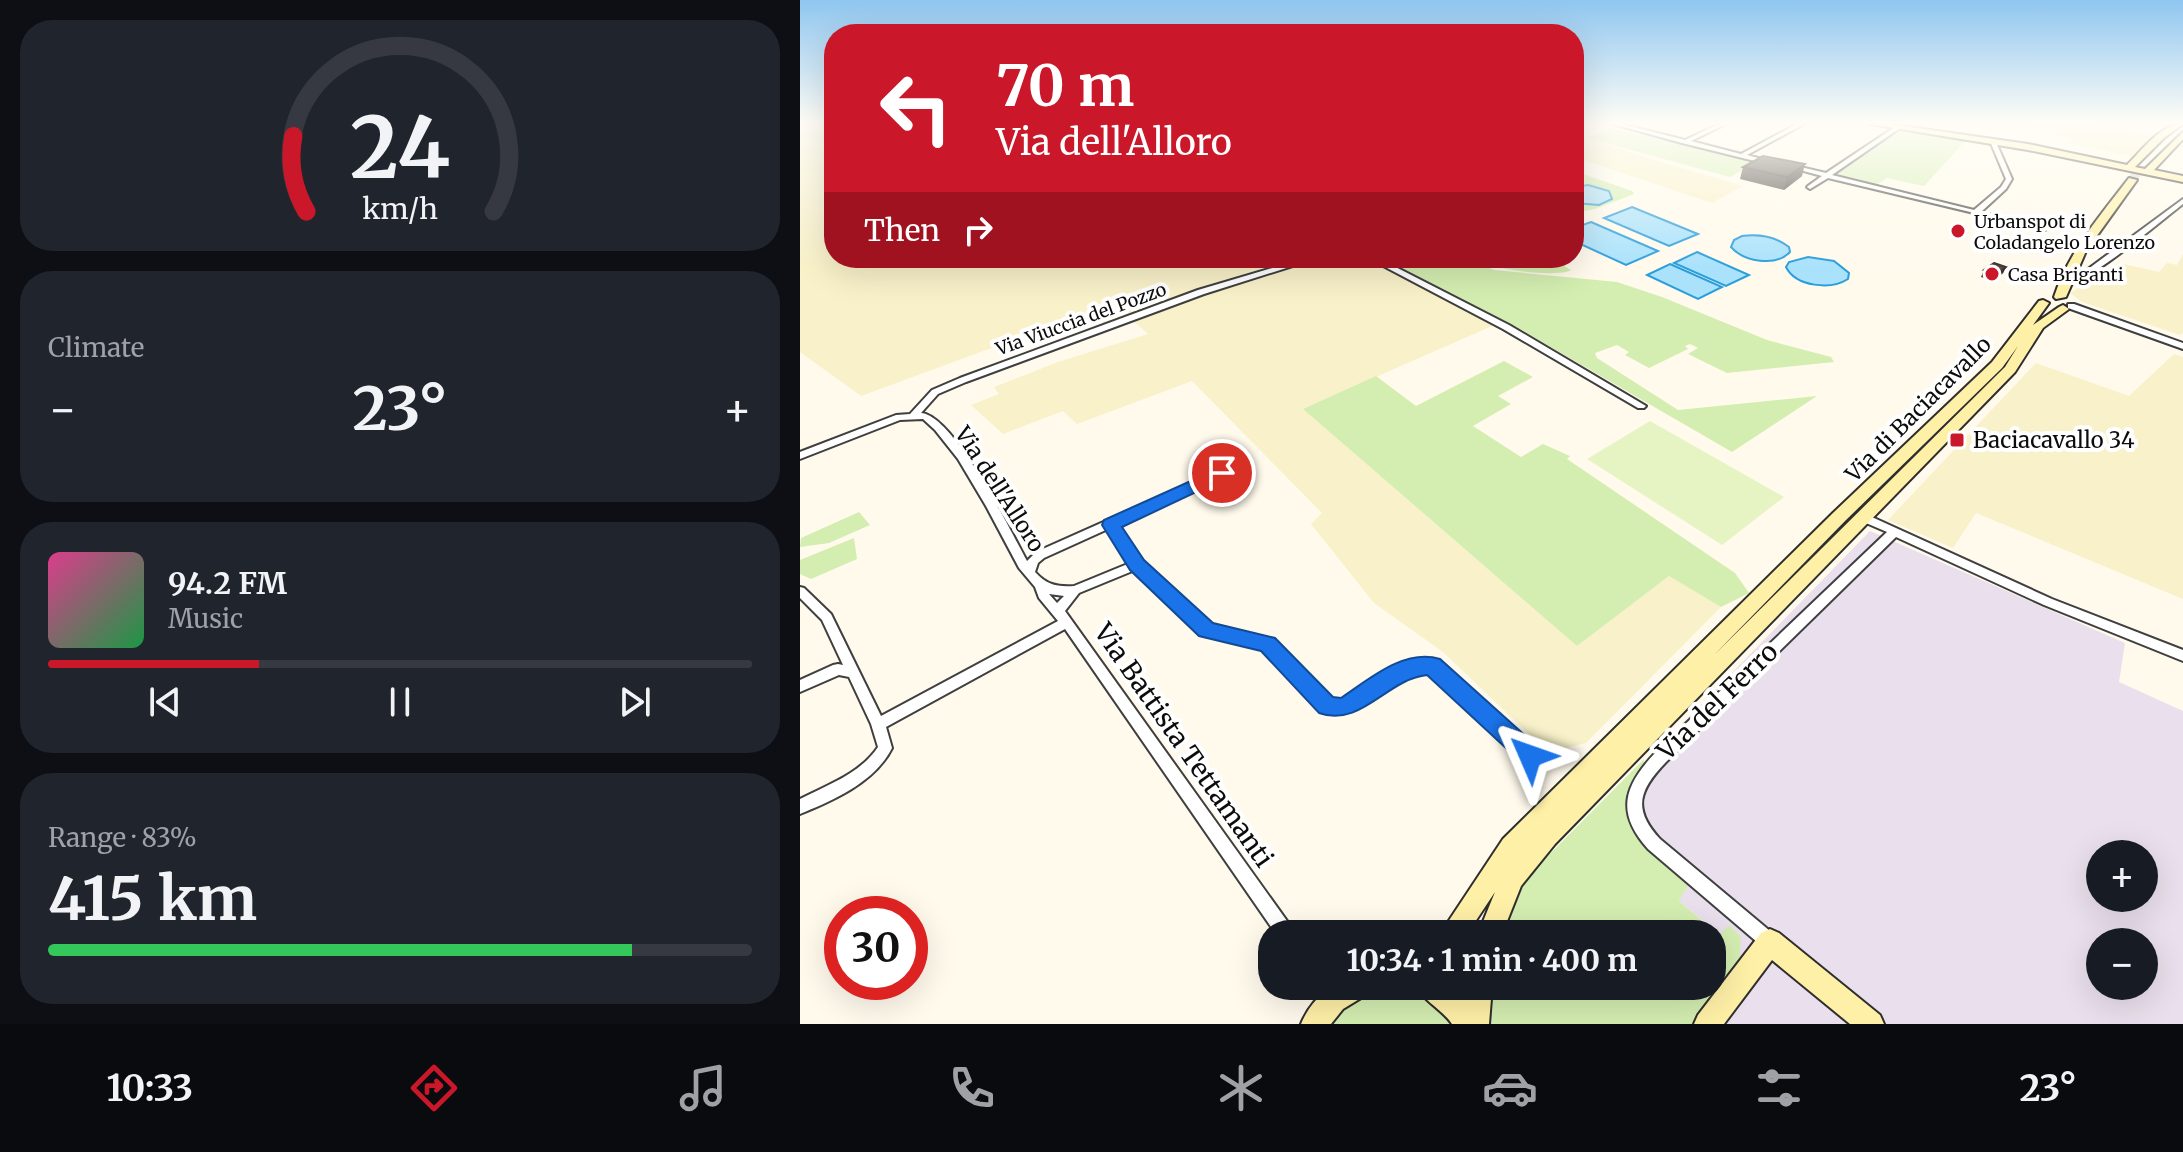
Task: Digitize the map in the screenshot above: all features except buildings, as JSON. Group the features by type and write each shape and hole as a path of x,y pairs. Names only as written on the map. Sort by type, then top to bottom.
{"main road":[{"path":"2131,172 2178,178"},
{"name":"Via di Baciacavallo","path":"1857,512 2010,369 2027,340 2064,300 2086,244 2136,173"},
{"name":"Via di Baciacavallo","path":"1857,512 1997,365 2043,303 2041,299 2045,296 2064,300"},
{"name":"Via del Ferro","path":"1461,920 1511,847 1625,731 1857,512"},
{"name":"Via del Ferro","path":"1496,920 1512,878 1547,836 1857,512"},
{"path":"1707,1024 1770,942 1871,1024"},
{"path":"1314,1024 1325,1000"},
{"path":"1448,1000 1467,1024"},
{"path":"1476,1024 1478,1000"}],"street":[{"path":"1815,172 2043,229"},
{"path":"1810,187 1828,172"},
{"path":"1976,212 2004,188 2009,179 2006,172"},
{"name":"Via di Baciacavallo","path":"2064,300 2091,271 2182,203"},
{"name":"Via Viuccia del Pozzo","path":"915,414 935,392 963,380 1201,292 1281,268"},
{"path":"1391,268 1506,327 1641,406"},
{"path":"2064,300 2183,346"},
{"path":"800,456 899,417 915,414"},
{"name":"Via dell'Alloro","path":"915,414 929,420 955,449 1011,541 1020,563 1041,586 1057,591 1075,590 1137,565"},
{"path":"1030,571 1033,561 1040,555 1222,473"},
{"path":"1857,512 2048,602 2183,656"},
{"path":"1111,525 1137,565 1202,627 1271,647 1327,706 1344,708 1406,668 1432,666 1530,756"},
{"name":"Via del Ferro","path":"1770,942 1654,844 1634,817 1637,794 1652,764 1686,735 1751,668 1894,532"},
{"name":"Via Battista Tettamanti","path":"1041,586 1043,595 1063,616 1276,920"},
{"name":"Via dell'Alloro","path":"1063,616 1075,590"},
{"path":"800,591 827,617 884,741 879,759 868,769 800,807"},
{"path":"878,724 1063,616"},
{"path":"826,673 843,652"},
{"path":"800,686 826,673 846,669 853,673"}],"shaded area":[{"path":"800,172 824,172 824,268 1385,268 1490,322 1492,326 1303,409 1577,646 1669,576 1721,607 1586,743 1561,749 1531,736 1443,652 1374,603 1311,524 1322,513 1192,381 1077,424 1063,411 1003,434 971,405 999,394 994,387 1058,362 1148,334 1126,315 1104,323 1081,315 861,396 800,352"},
{"path":"1618,172 1695,172 1743,186 1712,203"},
{"path":"2183,254 2183,333 2180,335 2082,302 2070,293 2119,263 2159,272 2167,263 2177,265"},
{"path":"2174,354 2183,357 2183,599 1976,513 1953,548 1888,520 2036,363 2129,396"},
{"path":"1870,531 2125,643 2119,682 2183,711 2183,1024 1697,1024 1717,1000 1726,1000 1726,988 1732,981 1726,958 1726,920 1702,920 1679,901 1687,886 1636,836 1628,817 1630,798 1646,761"}],"green space":[{"path":"1711,172 1739,172 1730,177"},
{"path":"1937,172 1924,186 1887,178 1876,185 1829,174"},
{"path":"1584,174 1634,194 1584,211"},
{"path":"1397,268 1489,268 1617,282 1767,340 1831,357 1834,362 1727,373 1688,354 1698,348 1690,344 1685,346 1688,349 1649,368 1625,355 1629,352 1617,345 1595,353 1597,358 1678,410 1817,396 1732,452 1513,325"},
{"path":"1504,268 1571,270 1552,273"},
{"path":"1504,361 1533,377 1498,396 1511,404 1473,426 1521,457 1543,444 1570,456 1567,459 1735,573 1749,593 1721,607 1669,576 1577,646 1303,409 1376,376 1416,406"},
{"path":"1650,421 1784,497 1722,545 1587,459"},
{"path":"859,512 870,525 829,543 800,547 801,538"},
{"path":"854,538 857,559 811,579 800,574 800,560"},
{"path":"1644,759 1629,800 1631,825 1646,848 1688,886 1679,901 1701,920 1504,920 1529,875"},
{"path":"1729,925 1741,937 1739,964 1726,983 1726,928"},
{"path":"1360,1000 1424,1000 1452,1024 1331,1024"},
{"path":"1490,1000 1714,1000 1697,1024 1490,1024"}],"water":[{"path":"1584,186 1609,191 1612,199 1599,205 1584,204"},
{"path":"1632,207 1698,234 1669,246 1604,218"},
{"path":"1591,222 1658,251 1626,265 1584,246 1584,224"},
{"path":"1742,236 1772,238 1784,243 1790,252 1777,260 1752,259 1731,247 1734,240"},
{"path":"1697,252 1749,275 1726,286 1674,263"},
{"path":"1808,257 1834,261 1849,273 1848,279 1833,285 1814,285 1798,279 1786,267 1789,262"},
{"path":"1670,264 1722,287 1698,299 1647,275"}],"tunnel":[{"path":"2132,180 2138,172"}],"place":[{"name":"Urbanspot di Coladangelo Lorenzo","path":"1958,231"},
{"name":"Casa Briganti","path":"1992,274"},
{"name":"Baciacavallo 34","path":"1957,440"}],"route":[{"path":"1222,473 1111,525 1137,565 1175,603 1207,630 1268,644 1322,703 1334,708 1352,704 1406,668 1432,666 1530,756"}]}
